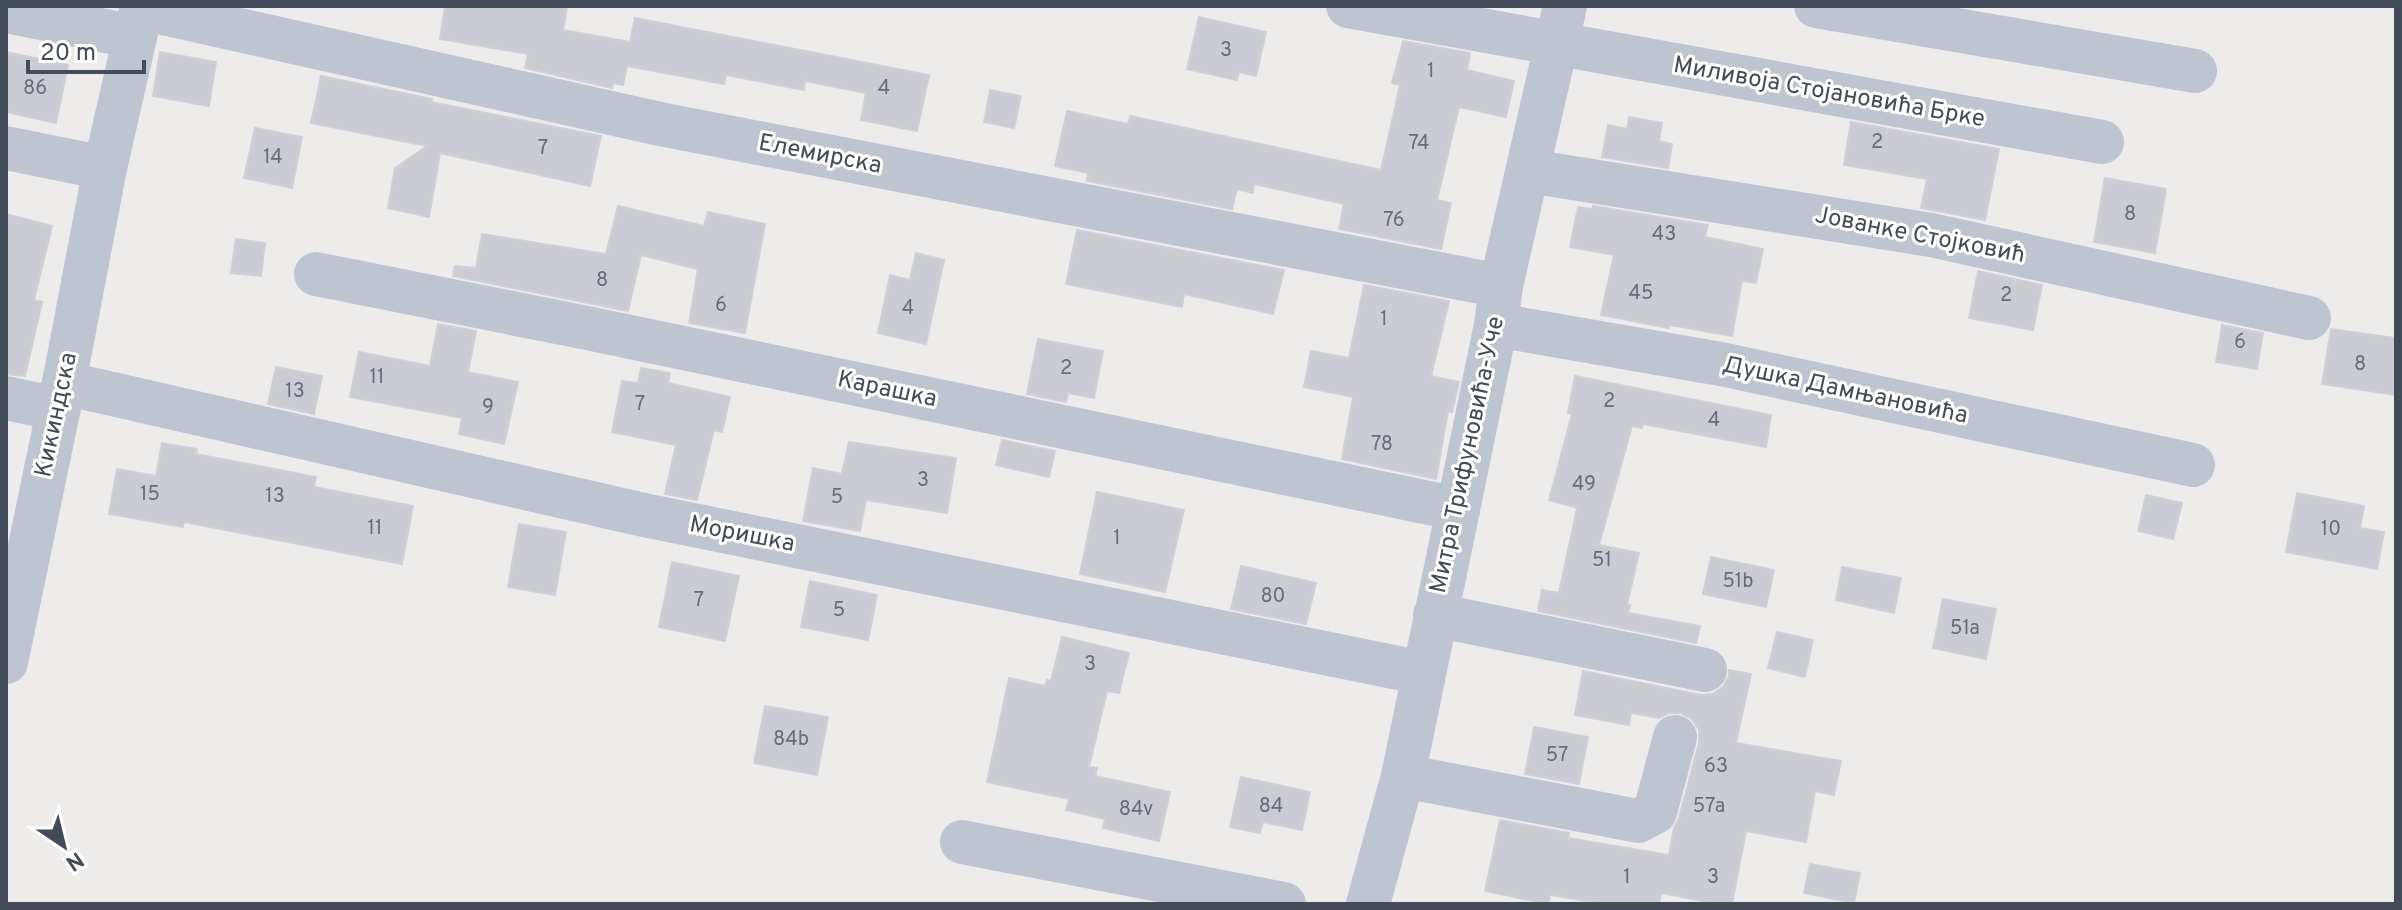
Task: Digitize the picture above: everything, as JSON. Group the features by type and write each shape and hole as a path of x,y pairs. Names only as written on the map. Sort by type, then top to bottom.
{"street":[{"name":"Миливоја Стојановића Брке","path":"1348,6 1561,25 2102,142"},
{"path":"1816,6 2195,71"},
{"name":"Елемирска","path":"6,11 139,17 676,127 1499,306"},
{"name":"Кикиндска","path":"6,662 105,168 139,17"},
{"name":"Митра Трифуновића-Уче","path":"1382,902 1423,673 1561,25"},
{"path":"6,148 105,168"},
{"name":"Јованке Стојковић","path":"1529,171 1931,235 2309,318"},
{"name":"Карашка","path":"316,274 1458,509"},
{"name":"Душка Дамњановића","path":"1499,306 1721,364 2193,465"},
{"name":"Моришка","path":"6,398 61,396 1423,673"},
{"path":"1435,615 1705,670"},
{"path":"1403,776 1638,821 1655,812 1675,737"},
{"path":"962,842 1284,904"}],"building":[{"path":"445,6 567,6 563,30 630,42 635,18 929,75 917,131 861,120 866,93 805,81 804,90 726,75 724,84 627,66 623,85 613,83 612,88 525,68 528,54 440,39"},
{"path":"1199,17 1266,32 1256,76 1239,72 1237,80 1187,69"},
{"path":"1403,41 1470,53 1467,70 1514,81 1506,117 1459,107 1437,200 1451,203 1441,249 1339,229 1344,204 1254,184 1253,193 1237,189 1232,209 1087,181 1088,173 1055,166 1067,111 1128,124 1130,116 1381,170 1400,85 1392,83"},
{"path":"6,52 68,65 56,123 6,112"},
{"path":"160,52 216,62 209,106 153,96"},
{"path":"321,76 601,136 590,186 440,153 429,217 388,208 395,168 427,146 311,123"},
{"path":"990,90 1021,96 1014,128 984,122"},
{"path":"1629,117 1662,123 1659,141 1672,144 1668,168 1602,157 1608,125 1627,129"},
{"path":"1851,122 1999,149 1985,220 1921,208 1927,179 1844,165"},
{"path":"255,128 302,137 292,188 244,178"},
{"path":"2105,178 2166,189 2155,253 2094,242"},
{"path":"618,206 704,226 708,212 765,224 745,333 689,323 698,269 641,255 628,311 453,276 455,266 476,268 482,234 606,254"},
{"path":"1593,206 1708,225 1705,237 1763,249 1756,283 1742,281 1732,336 1601,315 1614,255 1570,247 1578,207 1592,209"},
{"path":"6,214 52,226 34,300 42,302 25,376 6,374"},
{"path":"1077,230 1284,270 1273,314 1184,294 1182,307 1066,284"},
{"path":"236,239 265,243 261,276 231,273"},
{"path":"916,253 944,260 926,344 878,333 890,275 910,280"},
{"path":"1978,271 2042,285 2033,330 1969,318"},
{"path":"1364,285 1449,301 1431,376 1459,382 1452,412 1448,411 1436,479 1342,459 1353,397 1304,387 1311,351 1349,358"},
{"path":"438,324 476,331 468,372 518,382 504,444 459,434 462,418 350,397 359,352 430,366"},
{"path":"2222,325 2263,333 2257,369 2216,362"},
{"path":"2331,329 2396,338 2396,395 2322,384"},
{"path":"1038,339 1103,351 1094,398 1068,393 1066,402 1027,394"},
{"path":"276,367 322,376 314,414 268,404"},
{"path":"641,368 670,373 668,383 730,397 722,432 714,430 697,500 665,494 676,445 612,432 622,381 638,383"},
{"path":"1575,376 1771,415 1766,447 1643,424 1642,428 1632,426 1599,545 1639,553 1627,605 1630,605 1628,613 1700,626 1696,643 1538,611 1542,590 1559,593 1577,508 1549,500 1572,414 1568,413"},
{"path":"1002,440 1055,451 1049,477 996,465"},
{"path":"849,442 956,458 947,513 866,500 860,531 803,521 813,468 842,474"},
{"path":"162,443 197,449 196,454 316,477 314,487 413,506 402,564 184,522 183,527 109,514 117,469 156,476"},
{"path":"1097,492 1184,510 1165,592 1080,574"},
{"path":"2297,493 2364,506 2360,528 2384,532 2377,569 2286,552"},
{"path":"2146,495 2182,503 2173,539 2138,531"},
{"path":"519,524 566,532 555,595 508,587"},
{"path":"1711,557 1774,570 1766,607 1703,594"},
{"path":"672,562 739,576 725,641 659,627"},
{"path":"1241,566 1316,583 1306,624 1231,609"},
{"path":"1842,567 1901,578 1894,613 1836,600"},
{"path":"810,581 877,595 868,640 801,627"},
{"path":"1943,599 1996,609 1986,659 1933,648"},
{"path":"1777,632 1813,640 1805,677 1768,668"},
{"path":"1062,637 1129,653 1119,693 1107,691 1089,767 1097,768 1095,776 1170,792 1159,841 1103,828 1105,819 1066,810 1069,799 987,782 1009,678 1045,686 1047,680 1051,681"},
{"path":"1729,670 1751,674 1736,743 1841,761 1834,795 1815,791 1806,842 1746,831 1732,904 1661,893 1659,904 1605,904 1550,895 1548,904 1485,891 1500,820 1569,833 1568,838 1669,855 1699,743 1699,730 1692,719 1681,713 1669,713 1659,718 1631,713 1629,725 1575,715 1583,671 1701,695 1712,694 1723,687"},
{"path":"765,706 828,717 817,775 754,763"},
{"path":"1534,727 1588,737 1579,784 1525,774"},
{"path":"1241,777 1310,792 1302,830 1263,822 1260,833 1230,827"},
{"path":"1810,864 1860,873 1854,903 1804,893"}]}
